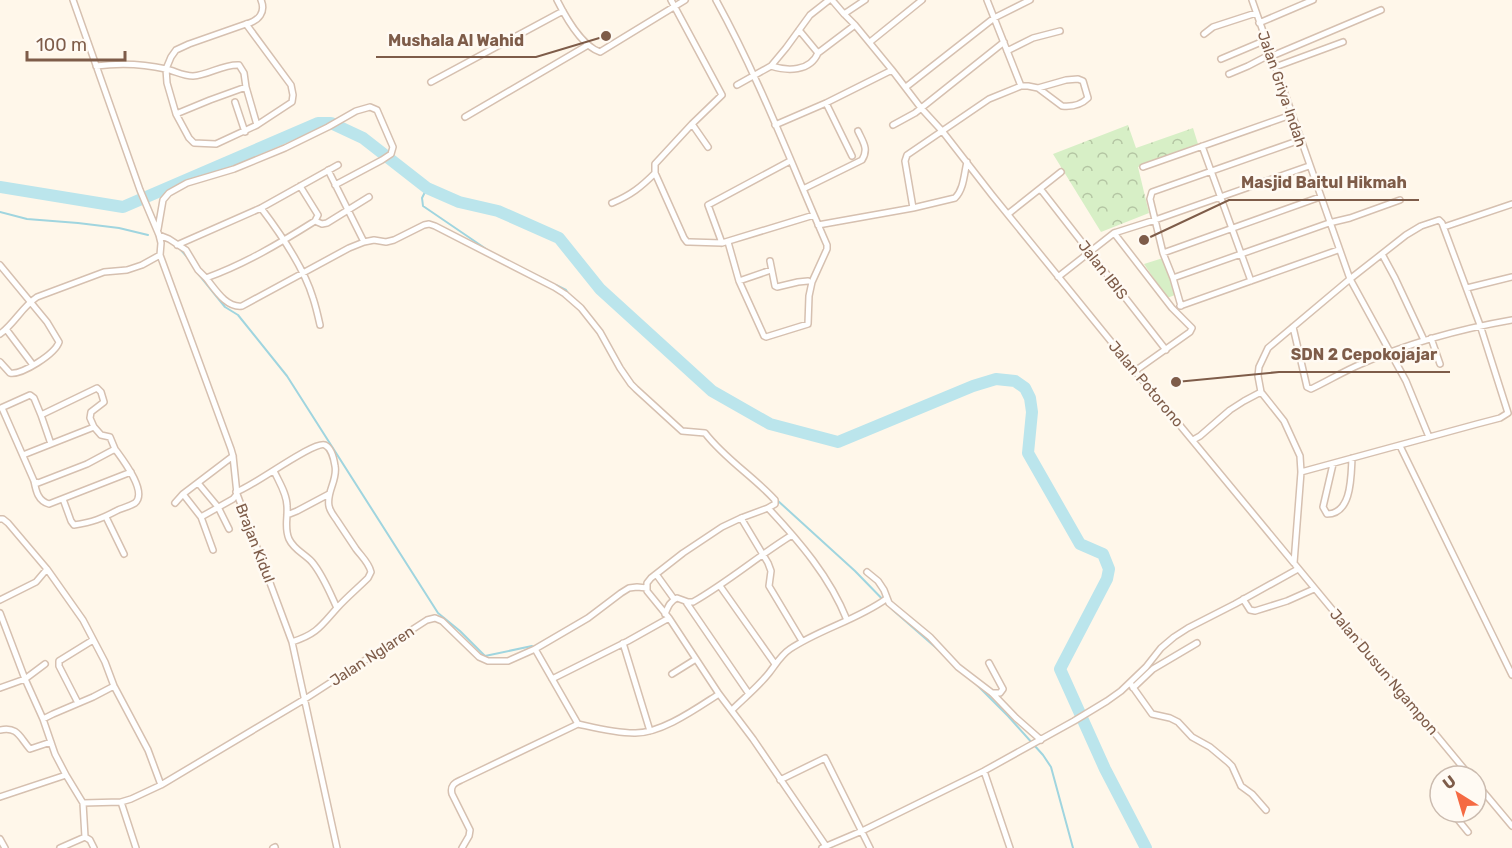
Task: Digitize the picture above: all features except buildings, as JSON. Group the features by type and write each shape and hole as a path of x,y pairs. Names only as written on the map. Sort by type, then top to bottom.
{"street":[{"name":"Brajan Kidul","path":"73,0 140,190 158,233 161,243 160,255 233,456 236,493 292,642 338,848"},
{"path":"246,24 291,86 292,102 257,125 216,144 194,143 176,114 167,83 166,69 171,57 176,50 189,44 258,19 263,6 261,0"},
{"path":"557,0 588,45 600,52 685,0"},
{"path":"671,0 722,95 655,164 655,173 687,242 725,243 814,215"},
{"path":"716,0 737,39 827,245 812,282 808,324 764,336 708,205 790,161"},
{"path":"737,85 771,66 810,15 831,0"},
{"name":"Jalan Potorono","path":"831,0 870,42 1058,277 1296,566"},
{"path":"844,14 865,0"},
{"path":"870,42 922,0"},
{"path":"987,0 1021,86"},
{"path":"906,87 994,18 1030,0"},
{"name":"Jalan Griya Indah","path":"1252,0 1338,250 1350,279 1406,381 1429,437"},
{"path":"1259,23 1313,0"},
{"path":"1229,74 1381,10"},
{"path":"431,82 563,11"},
{"path":"1204,34 1213,27 1256,14"},
{"path":"771,66 791,70 802,67 812,62 818,53 855,25"},
{"path":"799,30 818,53"},
{"path":"1007,51 1034,38 1060,31"},
{"path":"1221,59 1266,40"},
{"path":"893,125 915,113 1004,42"},
{"path":"1275,67 1343,42"},
{"path":"465,117 588,45"},
{"path":"96,66 114,64 166,69 192,76 239,65 244,73 257,125"},
{"path":"775,125 892,70"},
{"path":"913,208 906,155 989,99 1021,86 1038,88 1062,106 1082,103 1088,98 1083,81 1078,79 1038,88"},
{"path":"176,114 246,87"},
{"path":"235,102 244,132"},
{"path":"826,103 852,156"},
{"path":"335,185 382,160 392,152 393,147 377,110 374,108 366,107 356,111 285,148 234,169 187,183 169,193 163,200 158,233 186,250 198,270 221,296 236,307 242,306 363,242 374,240 387,242 429,224 560,291 580,308 600,332 631,384 682,431 705,433 715,446 775,500 775,504 768,508 741,518 703,540 656,574 647,583 647,591 732,710 824,847 862,831 1029,747 1087,714 1132,686 1153,669 1197,643"},
{"path":"1143,167 1291,115"},
{"path":"692,124 708,147"},
{"path":"804,189 862,160 866,154 866,148 858,131"},
{"path":"1181,306 1163,253 1150,199 1152,192 1300,140"},
{"path":"1202,146 1251,281"},
{"path":"818,225 955,198 961,189 967,162"},
{"path":"177,245 261,208 338,165"},
{"path":"1058,277 1114,233 1309,166"},
{"path":"328,170 363,242"},
{"path":"1008,214 1061,172"},
{"path":"612,203 629,196 655,173"},
{"path":"206,278 230,269 315,221 318,215 300,186"},
{"name":"Jalan IBIS","path":"1039,190 1166,350"},
{"path":"315,221 322,224 327,223 369,197"},
{"path":"1163,253 1320,197"},
{"path":"1173,278 1400,200"},
{"path":"1444,227 1512,204"},
{"path":"261,208 307,282 320,325"},
{"path":"1132,686 1161,648 1174,637 1243,599 1296,566 1302,472 1300,456 1284,421 1261,392 1259,367 1268,348 1406,235 1428,223 1439,220 1444,227 1467,288 1510,413 1500,418 1302,472"},
{"path":"1114,233 1192,329 1135,371"},
{"path":"1173,308 1338,250"},
{"path":"1382,254 1440,364"},
{"path":"0,334 37,297 104,272 126,270 160,255"},
{"path":"770,261 777,288 808,281"},
{"path":"0,265 47,322 59,342 59,346 51,353 17,374 12,374 0,362"},
{"path":"740,281 771,270"},
{"path":"1467,288 1512,277"},
{"path":"1293,327 1307,387 1311,390 1358,365 1427,339 1512,320"},
{"path":"6,329 33,365"},
{"path":"41,415 98,389 104,402 91,412 90,418 94,428 101,435 110,437 115,449 131,472 139,492 139,498 133,504 95,522 74,525 63,499"},
{"path":"1193,440 1244,401 1261,392"},
{"path":"51,444 32,395 1,408 36,490 46,503 63,499 131,472"},
{"path":"23,455 94,428"},
{"path":"201,518 302,452 318,445 324,445 330,450 336,468 328,506 366,561 371,573 369,578 337,608 316,632 292,642"},
{"path":"1400,446 1512,675"},
{"path":"34,481 39,483 87,464 115,449"},
{"path":"175,503 183,494 233,456"},
{"path":"1333,464 1323,507 1327,514 1336,512 1348,496 1353,458"},
{"path":"274,471 286,498 285,522 289,541 312,563 323,579 337,608"},
{"path":"198,483 218,507 229,529"},
{"path":"183,494 201,518 213,550"},
{"path":"287,515 329,494"},
{"path":"768,508 829,582 847,620"},
{"path":"106,517 124,554"},
{"path":"741,518 768,563 771,571 769,586 802,641"},
{"path":"0,519 8,523 47,569 82,620 148,750 161,784"},
{"path":"674,599 693,602 720,586 792,535"},
{"name":"Jalan Dusun Ngampon","path":"1296,566 1460,764"},
{"path":"0,600 36,582 47,569"},
{"path":"867,572 878,581 884,590 884,600"},
{"path":"656,574 674,599"},
{"path":"720,586 775,664"},
{"path":"578,724 535,649 588,618 621,592 629,588 647,588"},
{"path":"1243,599 1250,609 1255,610 1287,601 1314,588"},
{"path":"552,679 623,644 667,616 669,605 674,599"},
{"path":"732,710 788,651 802,641 884,600"},
{"path":"884,600 930,637 958,668 992,693 1039,741"},
{"path":"685,601 749,693"},
{"path":"0,613 55,754 83,803 85,837"},
{"name":"Jalan Nglaren","path":"83,803 121,802 161,784 305,699 427,620 435,618 442,621 478,657 488,661 508,661 535,649"},
{"path":"0,634 8,633"},
{"path":"78,703 59,666 59,661 93,640"},
{"path":"623,644 650,731"},
{"path":"672,674 696,659"},
{"path":"989,663 1003,689 1000,693 992,693"},
{"path":"0,688 25,679 45,664"},
{"path":"43,719 114,686"},
{"path":"1132,686 1152,714 1178,722 1192,737 1210,747 1228,762 1241,786 1252,794 1266,810"},
{"path":"462,848 470,830 451,789 461,780 578,724 632,733 650,731 669,724 719,694"},
{"path":"0,730 10,729 18,733 30,749 51,742"},
{"path":"780,780 825,758 870,848"},
{"path":"984,771 1010,848"},
{"path":"0,797 66,775"},
{"path":"1488,799 1512,826"},
{"path":"121,802 135,848"},
{"path":"1462,824 1468,832"},
{"path":"60,848 85,837"},
{"path":"85,837 90,840 94,848"},
{"path":"0,839 5,848"}],"green space":[{"path":"1128,125 1136,148 1193,128 1198,144 1138,167 1149,213 1101,232 1053,154"},
{"path":"1163,258 1175,295 1167,298 1144,264"}],"waterway":[{"path":"0,187 123,207 318,123 331,123 363,138 427,188 459,202 498,211 559,238 600,289 712,391 770,424 838,442 973,386 996,379 1015,381 1025,388 1030,398 1032,412 1028,453 1080,544 1103,554 1109,569 1107,579 1060,669 1105,769 1146,848"},
{"path":"427,188 422,198 423,206 492,253 548,281"},
{"path":"0,212 27,219 119,228 148,235"},
{"path":"180,249 188,258"},
{"path":"196,271 225,307 238,315 287,376 438,613 485,656 532,646"},
{"path":"556,285 566,290 570,296"},
{"path":"777,500 855,571 894,611 942,653"},
{"path":"973,681 1008,716 1051,767 1073,848"}],"place":[{"name":"Mushala Al Wahid","path":"606,36"},
{"name":"Masjid Baitul Hikmah","path":"1144,240"},
{"name":"SDN 2 Cepokojajar","path":"1176,382"}]}
